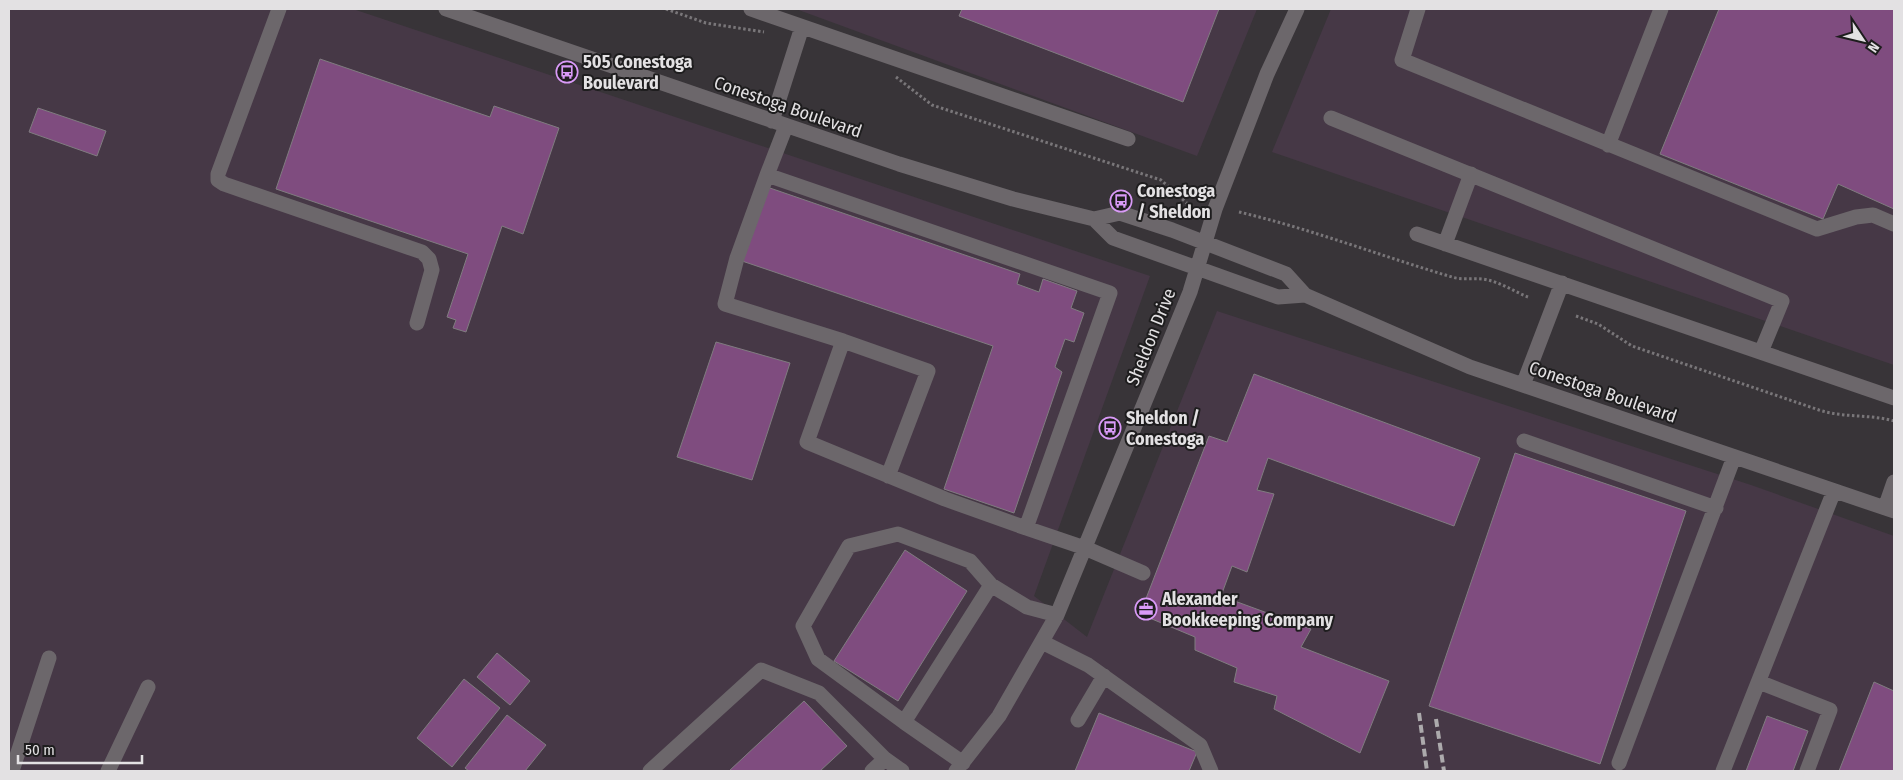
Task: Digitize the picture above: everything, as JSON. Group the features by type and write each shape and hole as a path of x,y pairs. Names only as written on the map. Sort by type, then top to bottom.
{"street":[{"path":"279,9 218,174 218,180 224,184 422,252 429,259 432,270 417,323"},
{"name":"Conestoga Boulevard","path":"446,9 779,124 1012,200 1094,219 1120,213 1206,241 1286,274 1305,295 1470,367 1890,509"},
{"path":"751,9 1128,139"},
{"name":"Sheldon Drive","path":"960,767 999,716 1057,615 1179,319 1216,209 1267,74 1297,9"},
{"path":"1418,9 1402,60 1817,229 1856,217 1873,215 1894,224"},
{"path":"1608,145 1661,9"},
{"path":"802,27 767,176 737,258 724,304 843,341 928,371 888,476"},
{"path":"1331,118 1782,301 1761,352"},
{"path":"1445,244 1471,174"},
{"path":"767,176 1110,293 1026,528"},
{"name":"Conestoga Boulevard","path":"1094,219 1113,238 1278,297 1305,295"},
{"path":"1417,234 1894,398"},
{"path":"1523,385 1562,283"},
{"path":"843,341 806,442 944,499 1085,548 1143,573"},
{"path":"1524,441 1716,508"},
{"path":"1619,763 1734,457"},
{"path":"1890,509 1894,482"},
{"path":"1723,771 1834,491"},
{"path":"960,767 904,722 818,659 803,626 849,546 898,534 970,561 991,585 1027,607 1057,615"},
{"path":"904,722 991,585"},
{"path":"1042,642 1088,665 1200,745 1211,771"},
{"path":"12,771 49,658"},
{"path":"650,771 761,670 819,693 885,759 902,771"},
{"path":"1078,720 1104,676"},
{"path":"1759,682 1830,710 1806,771"},
{"path":"108,771 148,687"},
{"path":"872,771 885,759"}],"path":[{"path":"666,9 706,23 772,33"},
{"path":"891,74 932,105 1161,180 1189,205"},
{"path":"1239,212 1348,243 1455,278 1482,279 1498,283 1528,297"},
{"path":"1576,316 1598,324 1632,346 1819,410 1835,415 1879,416 1894,421"}],"shaded area":[{"path":"9,9 353,9 1150,276 1034,596 1087,637 1217,311 1751,485 1894,536 1894,771 9,771"},
{"path":"796,9 1257,9 1197,156"},
{"path":"1331,9 1894,9 1894,365 1272,152"}],"building":[{"path":"962,9 1219,9 1183,102 959,16"},
{"path":"1719,9 1894,9 1894,209 1838,184 1823,219 1660,154"},
{"path":"320,59 490,117 494,106 559,128 523,234 502,226 466,332 453,328 456,320 447,317 468,254 276,189"},
{"path":"38,108 106,131 97,156 29,132"},
{"path":"767,187 1020,274 1017,284 1039,292 1043,279 1077,291 1071,308 1084,313 1074,342 1065,339 1055,367 1062,372 1014,513 944,489 993,346 742,261"},
{"path":"716,342 790,363 752,480 677,457"},
{"path":"1254,374 1480,458 1454,526 1268,458 1257,490 1274,494 1247,572 1232,566 1221,596 1311,629 1301,647 1389,681 1360,753 1274,709 1277,696 1234,682 1237,668 1195,650 1195,637 1140,614 1209,436 1227,442"},
{"path":"1515,453 1686,511 1600,764 1429,706"},
{"path":"905,550 967,591 898,701 834,661"},
{"path":"497,653 530,681 510,705 477,677"},
{"path":"464,679 500,708 452,767 417,738"},
{"path":"1874,682 1894,691 1894,771 1839,771"},
{"path":"804,701 847,746 820,771 729,771"},
{"path":"1099,713 1197,752 1189,771 1075,771"},
{"path":"507,715 546,745 525,771 469,771 465,768"},
{"path":"1767,716 1808,731 1793,771 1746,771"}],"railway":[{"path":"1419,713 1427,771"},
{"path":"1436,719 1444,771"}],"place":[{"name":"505 Conestoga Boulevard","path":"567,72"},
{"name":"Conestoga / Sheldon","path":"1121,201"},
{"name":"Sheldon / Conestoga","path":"1110,428"},
{"name":"Alexander Bookkeeping Company","path":"1146,609"}]}
